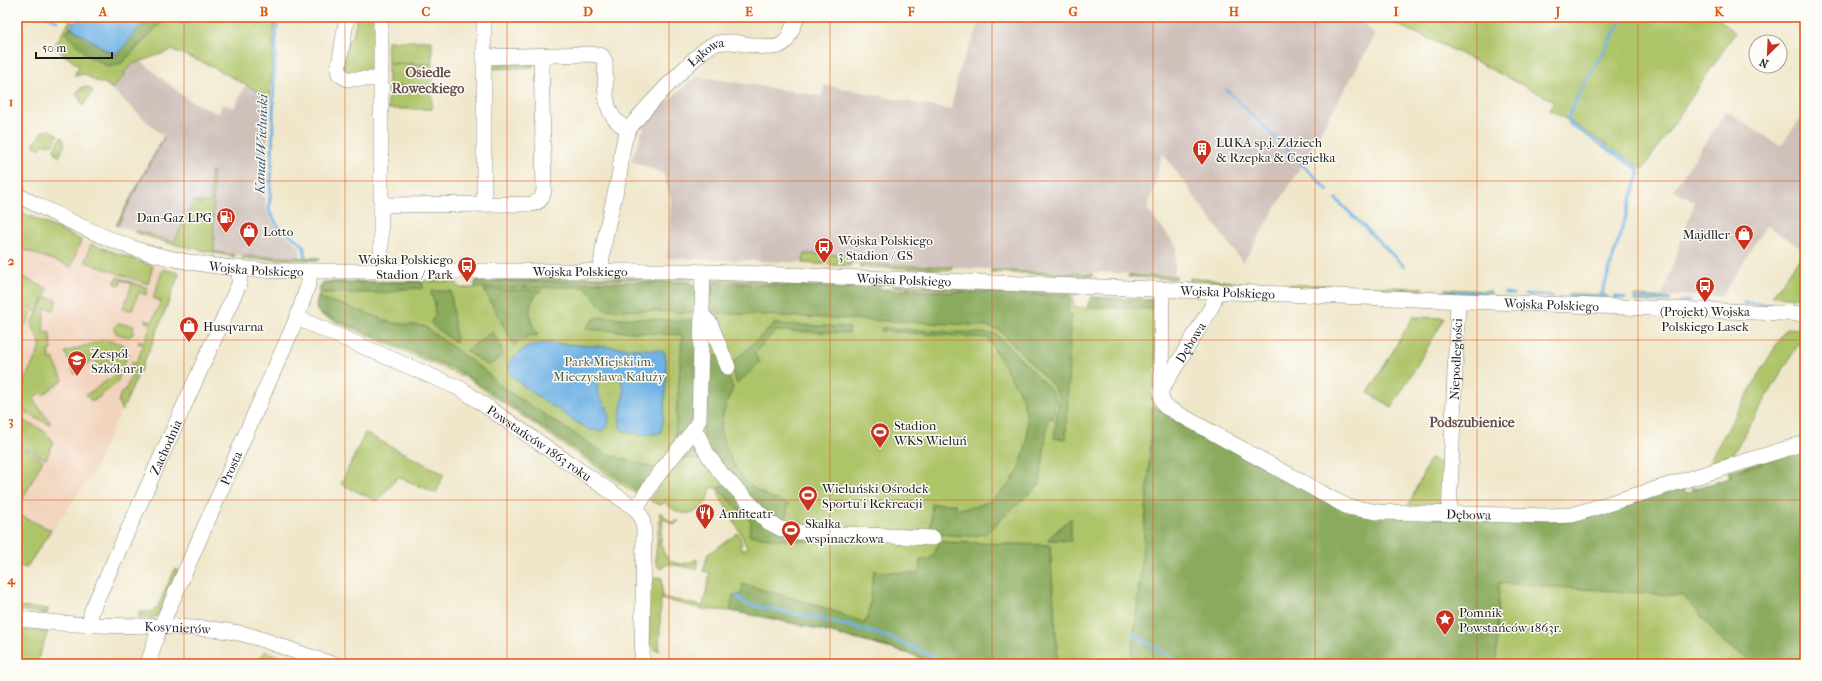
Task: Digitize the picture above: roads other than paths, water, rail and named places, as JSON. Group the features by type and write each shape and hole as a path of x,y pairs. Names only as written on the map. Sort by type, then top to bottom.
{"street":[{"path":"347,17 338,70 339,74 347,79 380,79"},
{"path":"381,17 381,271"},
{"path":"484,17 484,204"},
{"name":"Łąkowa","path":"602,271 603,251 619,175 624,140 628,131 705,49 722,41 734,41 775,47 785,42 789,36 796,17"},
{"path":"484,57 590,54 602,56 605,61 607,99 610,110 613,116 628,131"},
{"path":"381,205 535,204 538,202 544,189 541,56"},
{"name":"Wojska Polskiego","path":"17,195 87,229 137,249 182,261 240,270 703,272 1805,314"},
{"name":"Zachodnia","path":"90,624 91,612 239,284 240,270"},
{"name":"Prosta","path":"148,664 161,626 297,318 309,282 309,271"},
{"path":"642,664 644,530 642,518 636,509 654,480 693,431 699,420 703,272"},
{"name":"Dębowa","path":"1162,290 1162,401 1169,409 1348,507 1378,512 1550,516 1572,515 1805,443"},
{"name":"Dębowa","path":"1161,390 1210,310 1214,301 1215,292"},
{"name":"Niepodległości","path":"1449,514 1458,301"},
{"path":"703,316 710,323 728,367"},
{"name":"Powstańców 1863 roku","path":"297,318 461,389 636,509"},
{"path":"693,431 698,435 706,452 720,472 761,515 774,526 799,532 933,538"},
{"name":"Kosynierów","path":"17,618 90,624 161,626 234,632 261,639 333,664"}],"water":[{"path":"79,17 146,17 145,24 136,31 122,49 114,55 70,27"},
{"path":"544,343 658,350 664,352 666,366 665,404 661,432 658,434 641,434 624,431 621,429 620,416 624,389 622,383 613,375 606,375 600,378 598,385 598,391 606,406 609,419 607,427 602,431 590,430 529,390 514,378 510,372 509,364 524,349 533,345"}],"waterway":[{"path":"49,17 57,21"},
{"name":"Kanał Wieluński","path":"278,17 274,65 272,163 269,211 278,226 301,243 304,247 305,257"},
{"path":"1601,297 1639,174 1638,169 1570,124 1568,117 1583,86 1624,17"},
{"path":"1227,90 1328,190"},
{"path":"1336,199 1404,266"},
{"path":"1446,292 1490,293"},
{"path":"1505,293 1514,294"},
{"path":"1525,294 1551,296"},
{"path":"1570,296 1606,297"},
{"path":"1615,297 1625,298"},
{"path":"1635,299 1669,300"},
{"path":"1680,301 1689,301"},
{"path":"1744,303 1771,305"},
{"path":"1780,305 1805,306"},
{"path":"737,596 745,603 750,605 826,620 875,633 923,652 946,664"},
{"path":"1132,633 1182,664"}],"place":[{"name":"LUKA sp.j. Zdziech & Rzepka & Cegiełka","path":"1202,166"},
{"name":"Dan-Gaz LPG","path":"226,234"},
{"name":"Lotto","path":"249,248"},
{"name":"Majdller","path":"1744,251"},
{"name":"Wojska Polskiego 3 Stadion / GS","path":"824,264"},
{"name":"Wojska Polskiego Stadion / Park","path":"467,283"},
{"name":"(Projekt) Wojska Polskiego Lasek","path":"1705,303"},
{"name":"Husqvarna","path":"189,343"},
{"name":"Zespół Szkół nr 1","path":"77,377"},
{"name":"Stadion WKS Wieluń","path":"880,449"},
{"name":"Wieluński Ośrodek Sportu i Rekreacji","path":"808,512"},
{"name":"Amfiteatr","path":"705,530"},
{"name":"Skałka wspinaczkowa","path":"791,547"},
{"name":"Pomnik Powstańców 1863r.","path":"1445,636"}],"district":[{"name":"Osiedle Roweckiego","path":"428,80"},
{"name":"Podszubienice","path":"1472,422"}],"park label":[{"name":"Park Miejski im. Mieczysława Kałuży","path":"609,368"}]}
